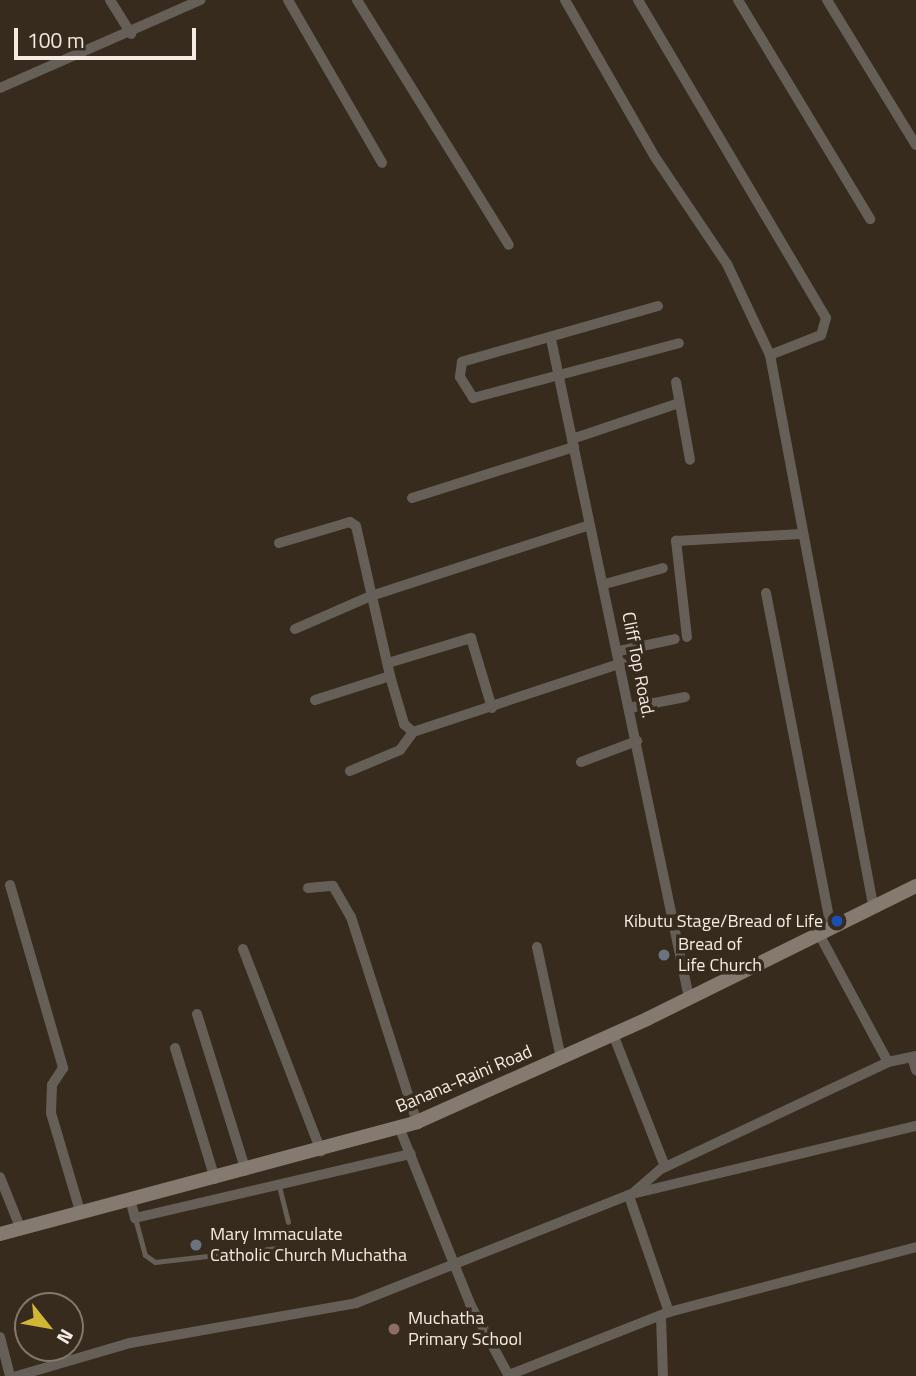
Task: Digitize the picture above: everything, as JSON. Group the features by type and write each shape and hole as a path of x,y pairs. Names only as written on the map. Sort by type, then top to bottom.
{"main road":[{"name":"Banana-Raini Road","path":"0,1234 80,1211 246,1172 417,1122 613,1034 916,886"}],"street":[{"path":"110,0 131,34"},
{"path":"0,88 131,34 200,0"},
{"path":"288,0 382,163"},
{"path":"357,0 509,245"},
{"path":"565,0 655,157 727,264 770,355 801,534 873,905"},
{"path":"638,0 824,312 821,335 770,355"},
{"path":"738,0 870,219"},
{"path":"827,0 916,145"},
{"path":"658,306 551,339 462,362 460,377 473,398 563,377 678,343"},
{"name":"Cliff Top Road.","path":"551,339 563,377 573,443 622,663 689,998"},
{"path":"676,382 690,460"},
{"path":"412,498 680,403"},
{"path":"279,543 354,523 390,676 404,724 413,732"},
{"path":"295,629 371,596 590,525"},
{"path":"619,651 681,638 676,541 801,534"},
{"path":"605,584 663,568"},
{"path":"766,593 825,930 888,1062"},
{"path":"388,663 471,638 492,708"},
{"path":"350,771 400,750 413,732 622,663"},
{"path":"315,700 390,676"},
{"path":"629,708 685,697"},
{"path":"581,762 637,741"},
{"path":"10,885 63,1068 52,1085 51,1113 80,1211"},
{"path":"308,888 333,886 351,917 417,1122"},
{"path":"537,947 561,1058"},
{"path":"243,949 321,1151"},
{"path":"197,1014 246,1172"},
{"path":"613,1034 665,1167"},
{"path":"175,1048 215,1179"},
{"path":"631,1195 665,1167 888,1062 914,1056 916,1070"},
{"path":"17,1376 130,1343 340,1307 631,1195 916,1126"},
{"path":"399,1127 453,1265 509,1376 665,1314 916,1247"},
{"path":"130,1199 135,1218 411,1154"},
{"path":"0,1177 20,1227"},
{"path":"631,1195 665,1314 663,1376"},
{"path":"0,1338 10,1376"}],"lane":[{"path":"279,1186 288,1222"},
{"path":"135,1218 145,1255 155,1262 277,1248"}],"place":[{"name":"Kibutu Stage/Bread of Life","path":"837,921"},
{"name":"Bread of Life Church","path":"664,955"},
{"name":"Mary Immaculate Catholic Church Muchatha","path":"196,1245"},
{"name":"Muchatha Primary School","path":"394,1329"}]}
